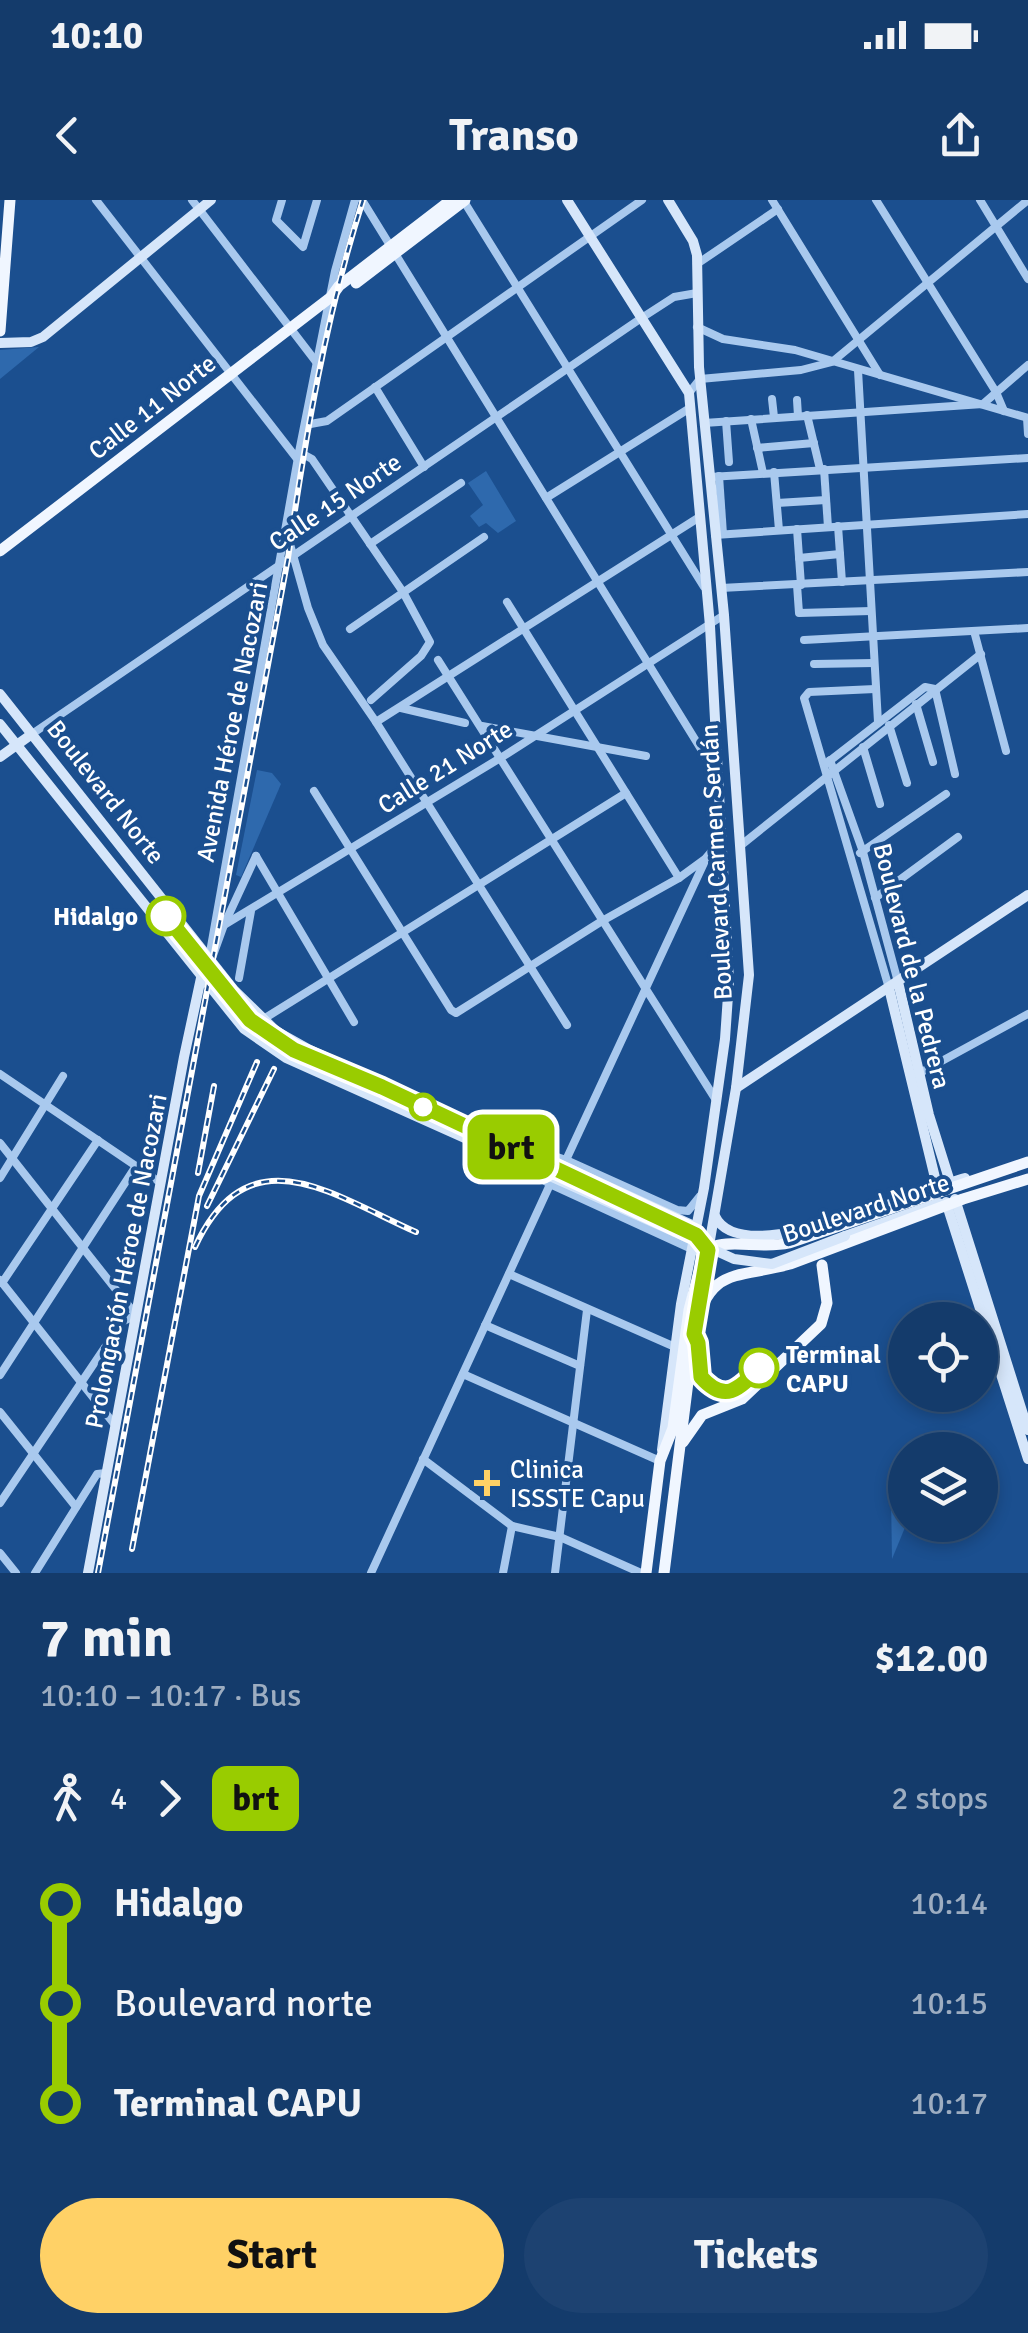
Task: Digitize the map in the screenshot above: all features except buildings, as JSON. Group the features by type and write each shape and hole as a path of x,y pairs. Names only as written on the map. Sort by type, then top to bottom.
{"main road":[{"path":"0,331 10,200"},
{"path":"0,343 31,342 43,337 141,257 195,205 211,200"},
{"name":"Calle 11 Norte","path":"0,551 290,327 337,296 450,200"},
{"name":"Calle 11 Norte","path":"392,251 464,200"},
{"path":"568,200 689,393"},
{"path":"668,200 693,241 697,264"},
{"name":"Boulevard Carmen Serdán","path":"664,1573 749,976 719,534 700,373 697,264"},
{"path":"681,381 700,373"},
{"name":"Boulevard Carmen Serdán","path":"643,1573 654,1522 675,1347 717,1101 729,982 710,626 689,393"},
{"name":"Boulevard Norte","path":"0,694 207,966 244,1029 275,1052 500,1153 552,1181 740,1261 772,1264 845,1236 1028,1179"},
{"name":"Boulevard Norte","path":"0,724 207,966 262,1020 310,1050 692,1224"},
{"name":"Calle 15 Norte","path":"0,757 32,734"},
{"path":"721,835 739,829"},
{"path":"736,1088 1028,895"},
{"name":"Prolongación Héroe de Nacozari","path":"88,1573 161,1183 207,966"},
{"name":"Boulevard de la Pedrera","path":"893,985 938,1186"},
{"name":"Boulevard de la Pedrera","path":"914,1076 950,1182"},
{"name":"Boulevard Norte","path":"710,1250 734,1244 794,1244 1028,1162"},
{"path":"714,1214 729,1232 755,1237 789,1234 950,1182 971,1179"},
{"path":"697,1320 712,1290 725,1278 790,1264 954,1202"},
{"path":"954,1202 1028,1430"},
{"path":"954,1202 1028,1459"},
{"path":"660,1461 674,1428 690,1310 710,1250"},
{"path":"679,1451 702,1415 742,1399 822,1324 827,1303 822,1264"},
{"path":"654,1522 669,1524"}],"street":[{"path":"96,200 299,456 312,459 426,630 428,648 371,700"},
{"path":"282,200 276,220 303,247 317,200"},
{"path":"358,200 719,778"},
{"name":"Avenida Héroe de Nacozari","path":"207,966 317,363 358,200"},
{"path":"464,200 704,586"},
{"path":"305,426 326,421 642,200"},
{"path":"772,200 880,376"},
{"path":"876,200 996,392 1004,411"},
{"path":"980,200 1028,279"},
{"path":"689,393 700,373 801,370 832,362 1028,200"},
{"path":"195,205 317,363"},
{"path":"697,264 778,209"},
{"name":"Calle 15 Norte","path":"32,734 640,319 674,297 697,292"},
{"path":"697,327 723,340 795,350 1027,418 1028,434"},
{"path":"704,423 983,404 1028,366"},
{"path":"858,370 878,722"},
{"path":"375,387 424,466"},
{"path":"772,399 774,418"},
{"path":"797,400 822,469 828,527"},
{"path":"546,498 690,408"},
{"path":"751,419 763,473"},
{"path":"726,421 729,462"},
{"path":"757,448 814,444"},
{"path":"714,477 1028,458"},
{"path":"774,472 779,530"},
{"path":"370,544 461,483"},
{"path":"777,503 826,500"},
{"path":"719,534 1028,514"},
{"path":"376,722 698,518"},
{"path":"838,526 842,582"},
{"path":"797,529 799,613 871,611"},
{"path":"287,534 308,608 324,645 566,1025"},
{"path":"350,629 484,538"},
{"path":"800,558 840,554"},
{"path":"722,588 1028,572"},
{"path":"507,602 679,878"},
{"name":"Calle 21 Norte","path":"224,925 502,758 724,615"},
{"path":"804,640 1028,628"},
{"path":"974,631 1006,751"},
{"path":"740,846 981,654"},
{"path":"438,660 717,1101"},
{"path":"814,664 874,663"},
{"path":"876,689 805,694 826,763 925,687 936,689"},
{"path":"936,689 955,774"},
{"path":"916,704 933,762"},
{"path":"400,708 465,723"},
{"path":"890,725 907,783"},
{"path":"482,726 646,756"},
{"path":"863,747 880,804"},
{"name":"Boulevard de la Pedrera","path":"826,763 835,770 863,852 893,985"},
{"name":"Boulevard de la Pedrera","path":"826,763 826,778 893,985"},
{"path":"314,791 456,1013 706,859"},
{"path":"262,1020 626,793"},
{"path":"851,856 863,852 946,794"},
{"path":"566,1160 706,859 721,835"},
{"path":"875,898 958,837"},
{"path":"207,966 256,856 354,1022"},
{"path":"238,978 250,911"},
{"path":"914,1076 1028,1014"},
{"path":"0,1074 161,1183"},
{"path":"0,1178 63,1076"},
{"path":"98,1140 1,1282 115,1425"},
{"path":"0,1143 136,1315 122,1322 0,1503"},
{"name":"Boulevard Norte","path":"520,1145 536,1147 676,1210 694,1207 704,1188"},
{"path":"0,1375 136,1166"},
{"path":"372,1573 552,1181"},
{"name":"Boulevard Norte","path":"552,1181 693,1251 710,1250"},
{"path":"508,1274 675,1347"},
{"path":"555,1573 586,1310"},
{"path":"485,1325 580,1366"},
{"path":"463,1374 660,1461"},
{"path":"0,1412 76,1506"},
{"path":"423,1459 512,1526 560,1538 643,1573"},
{"path":"35,1573 97,1474 106,1473"},
{"path":"503,1573 512,1526"},
{"path":"0,1553 16,1573"}],"shaded area":[{"path":"39,347 0,379 0,350"},
{"path":"486,471 516,521 498,533 486,523 479,527 470,516 483,505 468,483"},
{"path":"257,770 272,773 281,784 241,877 236,875"}],"railway":[{"path":"98,1573 288,558 318,377 363,200"},
{"path":"132,1549 199,1196 257,1062"},
{"path":"207,1206 274,1069"},
{"path":"198,1173 214,1086"},
{"path":"195,1247 217,1212 240,1191 267,1182 294,1182 323,1190 416,1232"}],"bus line":[{"name":"brt","path":"166,916 250,1020 294,1050 382,1087 696,1235 708,1250 694,1334 701,1377 708,1385 731,1391 740,1388 759,1368"}],"place":[{"name":"Hidalgo","path":"166,916"},
{"name":"Terminal CAPU","path":"759,1368"},
{"name":"Clinica ISSSTE Capu","path":"487,1483"}]}
